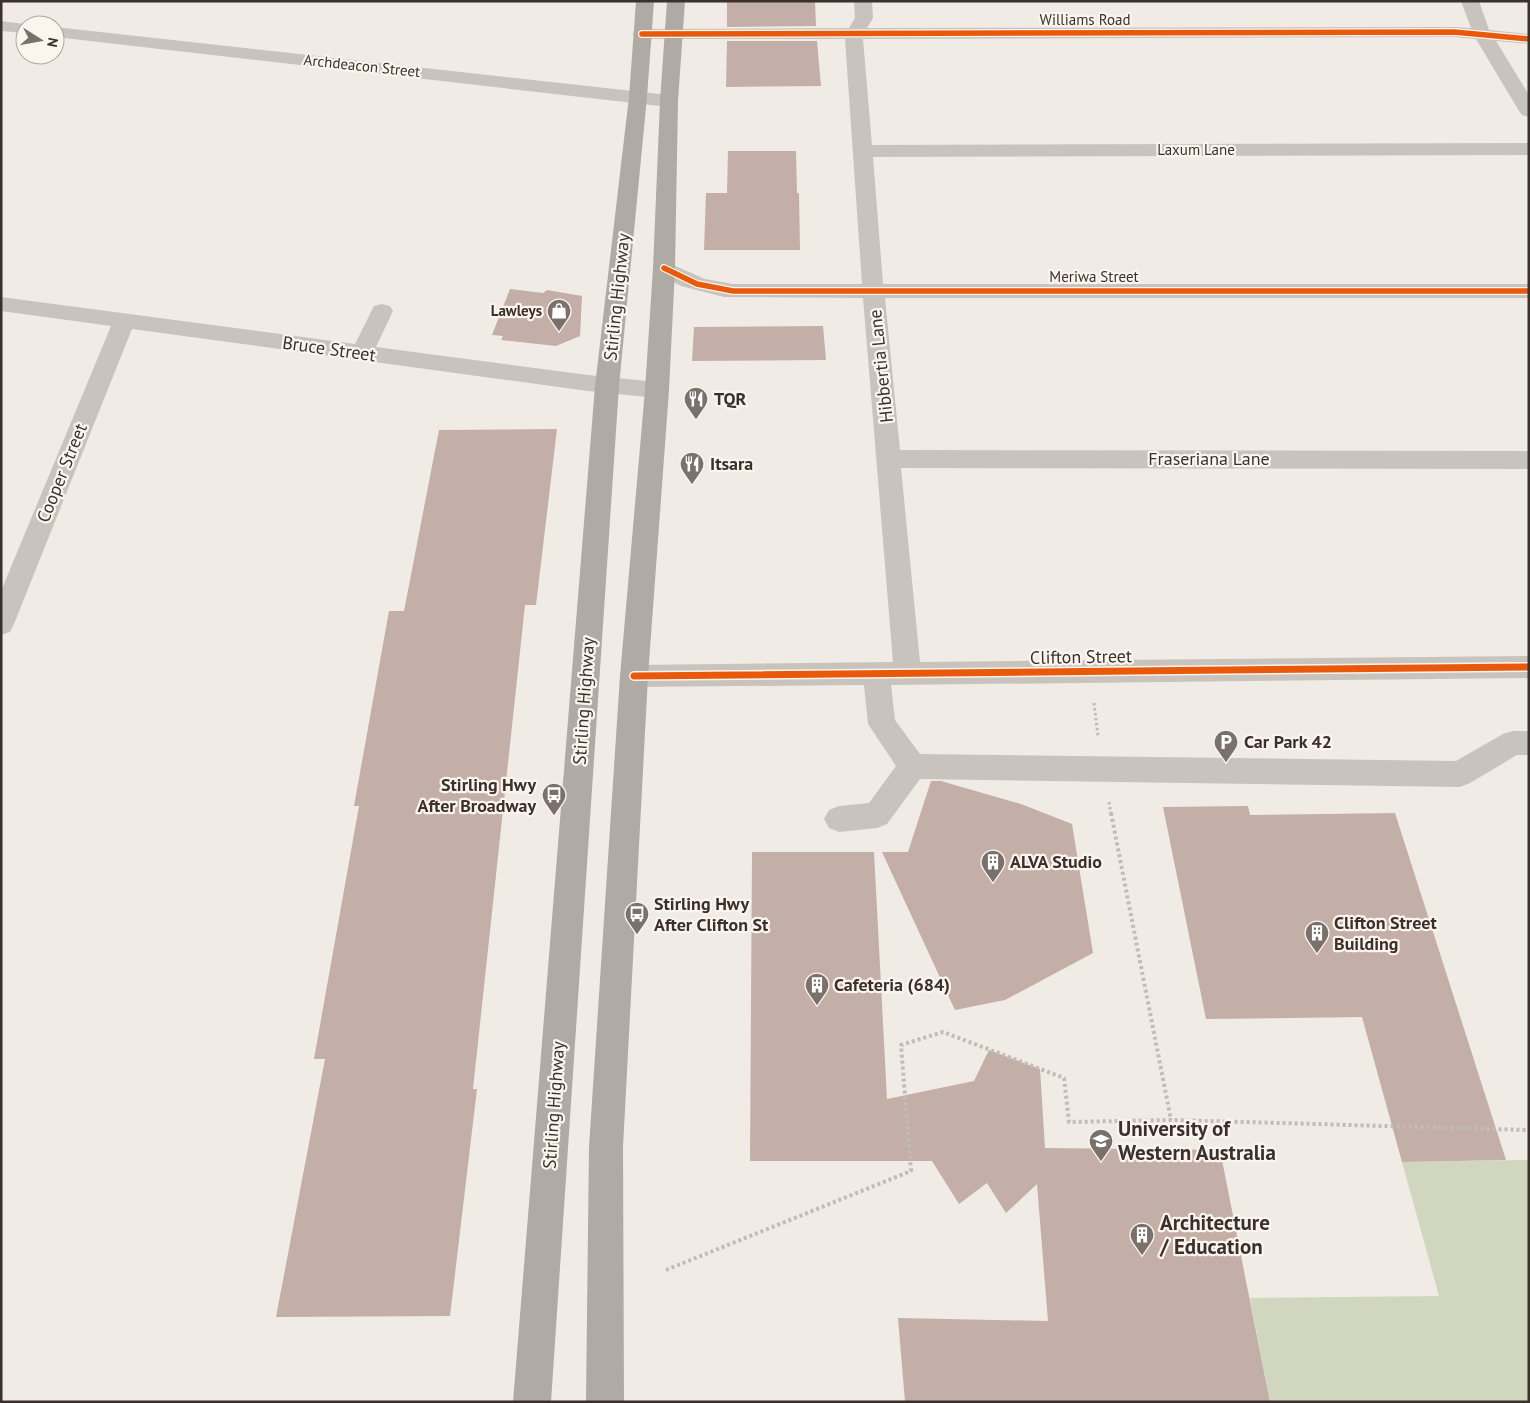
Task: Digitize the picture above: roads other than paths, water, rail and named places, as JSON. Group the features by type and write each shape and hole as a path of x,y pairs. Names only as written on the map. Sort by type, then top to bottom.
{"highway":[{"name":"Stirling Highway","path":"532,1402 607,386 638,97 645,1"},
{"path":"605,1402 606,1147 634,676 657,390 664,268 669,101 676,1"}],"street":[{"name":"Hibbertia Lane","path":"863,1 864,18 854,34 873,290 890,459 908,674"},
{"path":"1470,1 1482,34 1529,111"},
{"path":"1,26 15,27"},
{"name":"Williams Road","path":"642,34 1444,32 1529,39"},
{"name":"Archdeacon Street","path":"65,33 669,101"},
{"name":"Laxum Lane","path":"863,151 1529,149"},
{"name":"Meriwa Street","path":"664,268 688,281 711,289 733,291 1529,291"},
{"name":"Bruce Street","path":"1,304 607,386 657,390"},
{"path":"362,353 382,311"},
{"name":"Cooper Street","path":"1,624 124,321"},
{"name":"Fraseriana Lane","path":"890,459 1529,460"},
{"name":"Clifton Street","path":"634,676 1529,667"},
{"path":"876,674 882,724 913,766"},
{"path":"913,766 1460,774 1513,743 1529,743"},
{"path":"839,819 877,815 913,766"}],"place":[{"name":"Lawleys","path":"559,332"},
{"name":"TQR","path":"696,420"},
{"name":"Itsara","path":"692,485"},
{"name":"Car Park 42","path":"1226,763"},
{"name":"Stirling Hwy After Broadway","path":"554,816"},
{"name":"ALVA Studio","path":"993,883"},
{"name":"Stirling Hwy After Clifton St","path":"637,935"},
{"name":"Clifton Street Building","path":"1317,954"},
{"name":"Cafeteria (684)","path":"817,1006"},
{"name":"University of Western Australia","path":"1101,1162"},
{"name":"Architecture / Education","path":"1142,1256"}]}
